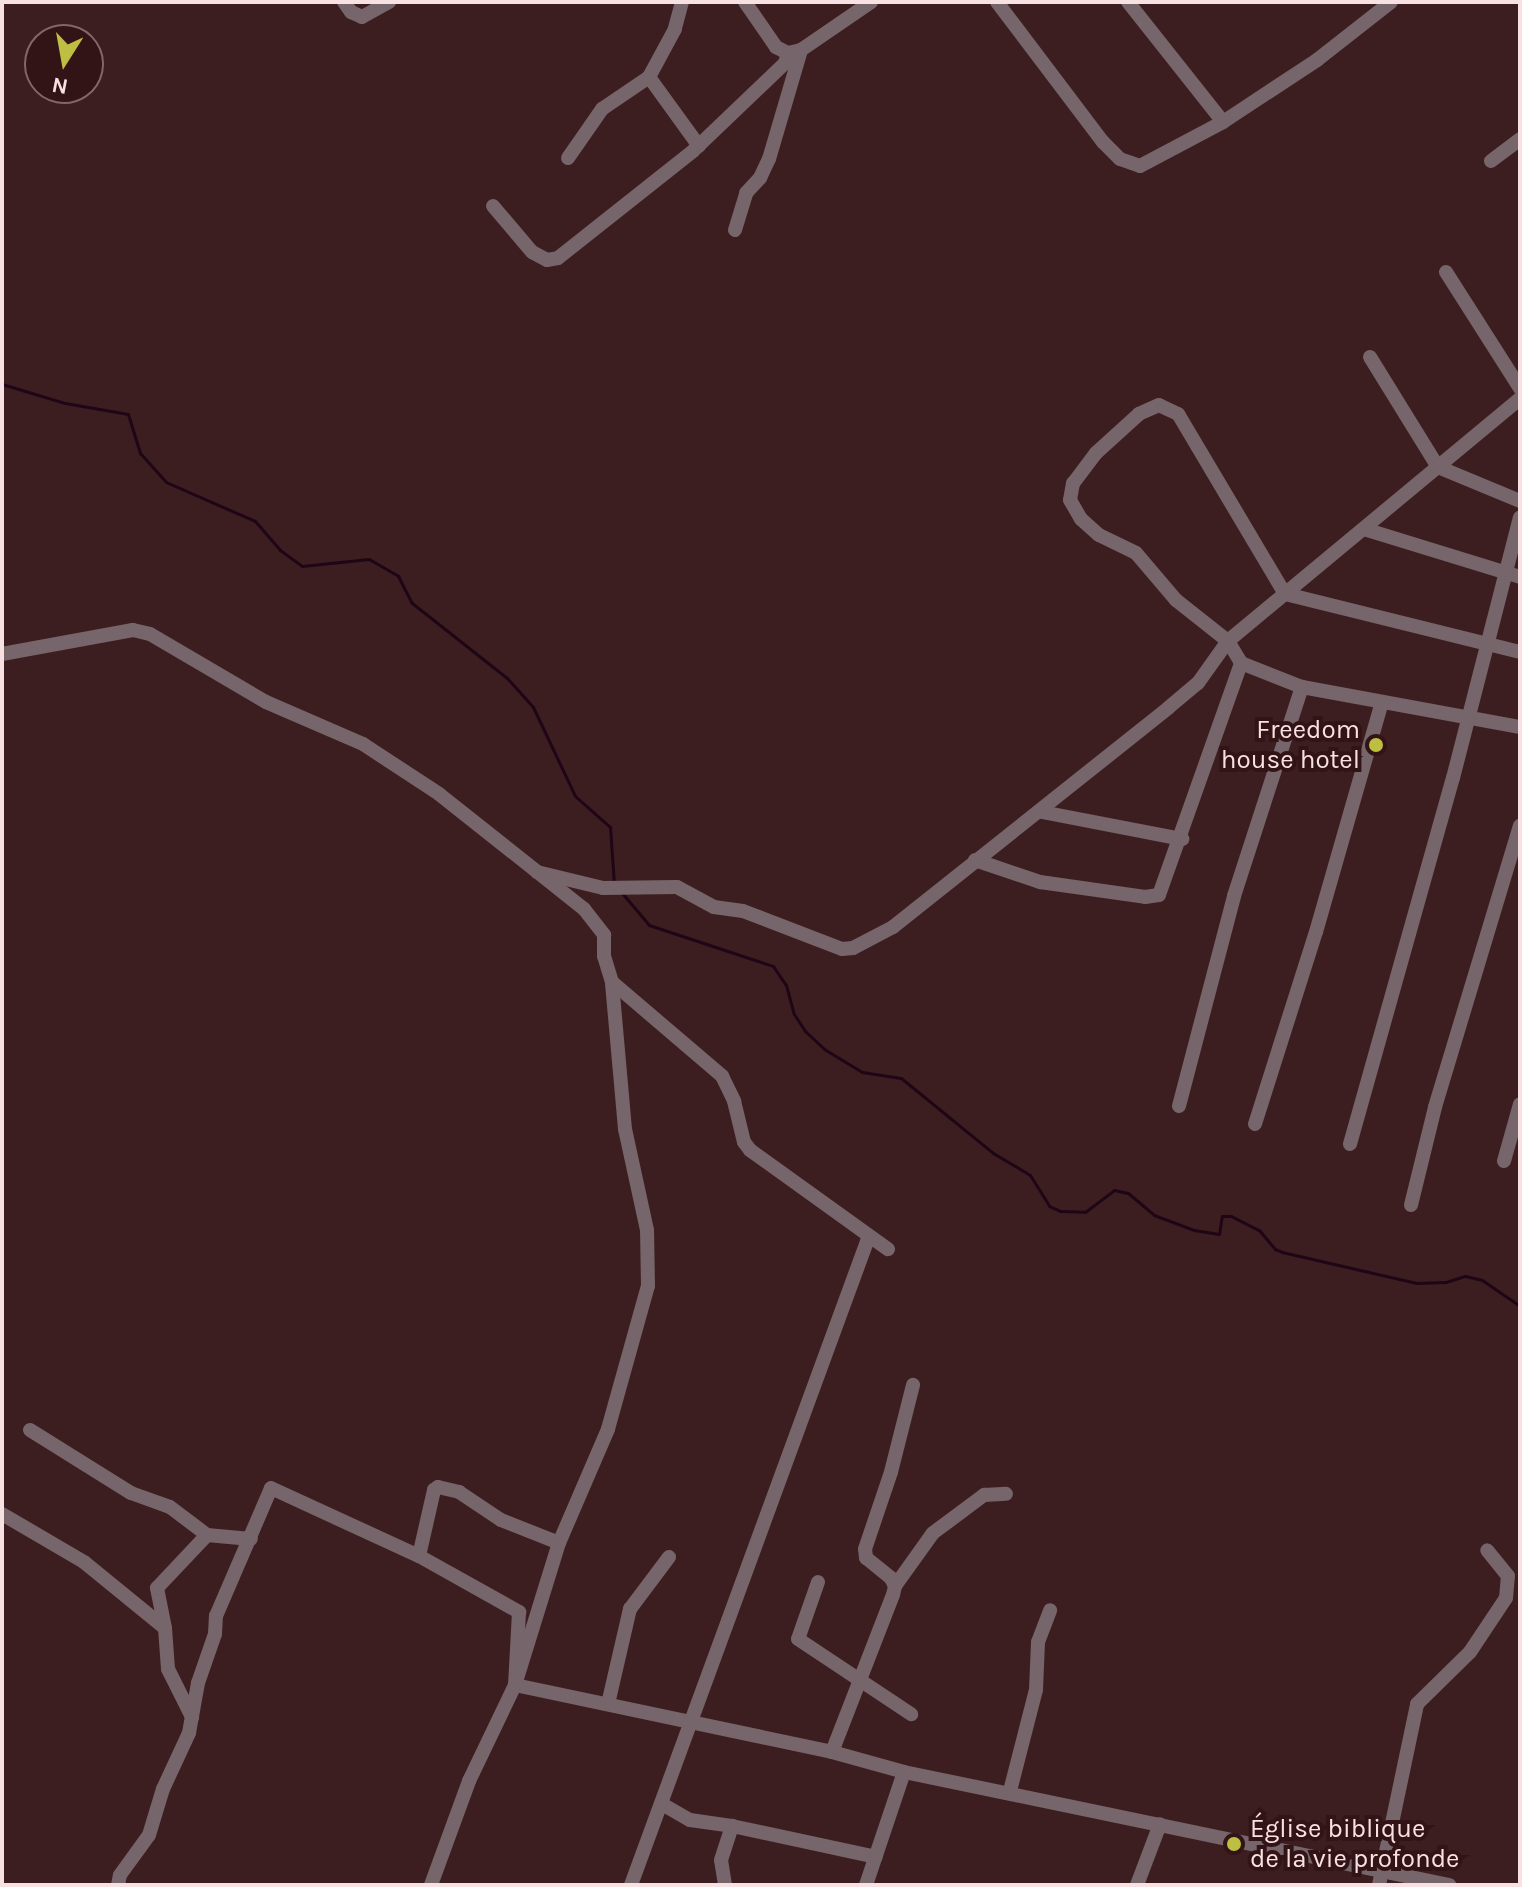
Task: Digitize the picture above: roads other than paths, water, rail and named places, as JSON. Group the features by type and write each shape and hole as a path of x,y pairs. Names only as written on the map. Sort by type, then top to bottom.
{"street":[{"path":"344,2 351,12 362,17 389,2"},
{"path":"568,158 602,109 649,77 675,29 682,2"},
{"path":"745,2 776,47 795,52"},
{"path":"493,206 532,252 547,260 558,258 699,146 795,52 871,2"},
{"path":"997,2 1094,131 1120,159 1140,166 1223,122 1317,60 1391,2"},
{"path":"1128,2 1223,122"},
{"path":"735,230 746,193 760,178 769,159 795,52"},
{"path":"649,77 699,146"},
{"path":"1491,161 1520,139"},
{"path":"1446,272 1520,388"},
{"path":"1370,357 1438,467 1520,501"},
{"path":"537,872 603,888 677,887 714,907 766,918 842,949 853,948 893,927 975,860 1042,812 1198,683 1228,641 1520,399"},
{"path":"1520,652 1285,594 1213,478 1178,414 1159,405 1139,414 1096,453 1073,483 1070,500 1081,519 1099,535 1136,553 1176,600 1228,641 1241,663 1302,687 1520,727"},
{"path":"1350,1144 1488,646 1514,575 1520,517"},
{"path":"1364,529 1514,575"},
{"path":"2,654 133,630 150,634 266,702 363,744 439,794 584,909 604,935 604,956 612,982 625,1129 647,1230 648,1286 608,1429 559,1543 515,1685 469,1781 431,1885"},
{"path":"975,860 1040,882 1154,898 1162,891 1182,839 1241,663"},
{"path":"1179,1106 1234,896 1302,687"},
{"path":"1255,1124 1316,932 1382,702"},
{"path":"1042,812 1182,839"},
{"path":"1411,1205 1435,1107 1520,826"},
{"path":"612,982 722,1076 734,1101 744,1142 750,1150 888,1249"},
{"path":"1504,1161 1520,1104"},
{"path":"631,1885 869,1236"},
{"path":"895,1586 866,1558 865,1549 891,1472 913,1385"},
{"path":"30,1430 131,1493 170,1507 207,1535 251,1539"},
{"path":"419,1556 434,1490 438,1487 459,1492 501,1520 559,1543"},
{"path":"118,1885 120,1875 149,1835 192,1718 198,1683 215,1634 216,1616 271,1488 419,1556 519,1612 515,1685"},
{"path":"832,1752 895,1586 933,1533 984,1495 1006,1494"},
{"path":"2,1514 84,1562 165,1628"},
{"path":"192,1718 168,1669 165,1628 157,1588 207,1535"},
{"path":"1379,1885 1417,1704 1470,1652 1506,1598 1508,1576 1487,1550"},
{"path":"608,1704 630,1609 669,1557"},
{"path":"818,1582 798,1639 911,1714"},
{"path":"1010,1791 1036,1690 1038,1642 1050,1610"},
{"path":"515,1685 689,1720 832,1752 904,1772 1010,1791 1449,1885"},
{"path":"866,1885 904,1772"},
{"path":"662,1804 690,1820 876,1857"},
{"path":"1137,1885 1160,1824"},
{"path":"725,1885 721,1860 732,1826"}],"waterway":[{"path":"2,384 65,403 128,414 140,453 166,482 255,521 280,550 302,566 369,559 398,576 412,603 507,678 533,707 575,796 610,827 614,884"},
{"path":"622,893 649,925 773,966 786,985 794,1014 805,1031 824,1049 862,1072 901,1078 993,1153 1030,1175 1049,1206 1060,1211 1085,1212 1114,1190 1128,1193 1154,1215 1194,1230 1219,1234 1222,1216 1231,1216 1259,1230 1275,1249 1282,1252 1416,1283 1446,1282 1465,1276 1482,1280 1520,1306"}],"place":[{"name":"Freedom house hotel","path":"1376,745"},
{"name":"Église biblique de la vie profonde","path":"1234,1844"}]}
